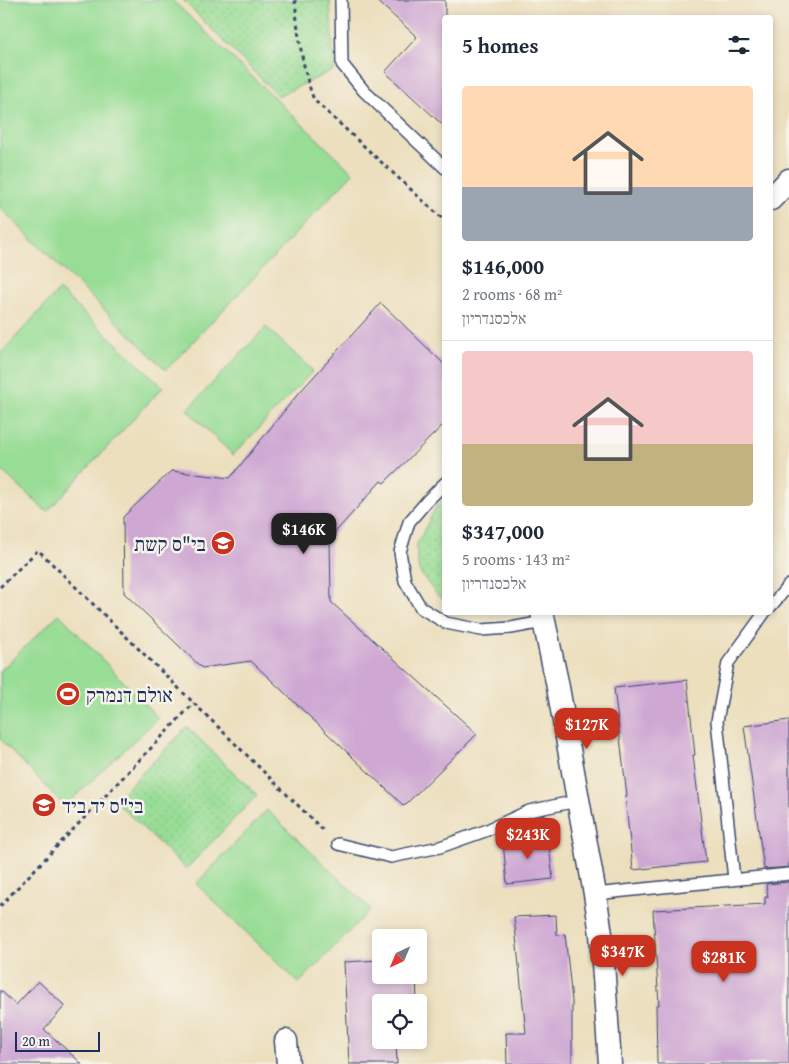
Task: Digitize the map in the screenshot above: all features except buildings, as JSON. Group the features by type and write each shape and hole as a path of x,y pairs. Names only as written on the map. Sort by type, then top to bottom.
{"street":[{"path":"773,197 789,180"},
{"path":"542,617 557,682 577,801 596,894 601,934 610,1064"},
{"path":"286,1041 288,1064"}],"lane":[{"path":"342,0 342,64 364,91 442,165"},
{"path":"442,486 427,500 409,522 400,552 405,582 421,608 446,623 481,630 511,628 542,617"},
{"path":"773,604 789,586"},
{"path":"734,879 717,721 728,663 763,615"},
{"path":"338,844 391,857 440,847 485,831 529,811 577,801"},
{"path":"596,894 789,874"}],"path":[{"path":"295,0 298,34 307,82 314,100 442,218"},
{"path":"0,587 38,550 338,844"},
{"path":"0,906 194,703"}],"green space":[{"path":"0,0 172,0 353,173 166,370 0,208"},
{"path":"183,0 330,0 334,70 278,96"},
{"path":"59,290 163,387 47,512 0,469 0,354"},
{"path":"266,327 313,371 233,455 187,410"},
{"path":"442,502 442,599 436,594 419,571 416,546 436,507"},
{"name":"אולם דנמרק","path":"59,614 158,718 65,806 0,739 0,671"},
{"path":"187,727 257,795 186,869 115,801"},
{"path":"267,810 371,909 299,983 196,884"}],"place":[{"name":"בי\"ס קשת","path":"223,543"},
{"name":"אולם דנמרק","path":"68,694"},
{"name":"בי\"ס יד ביד","path":"44,805"}]}
